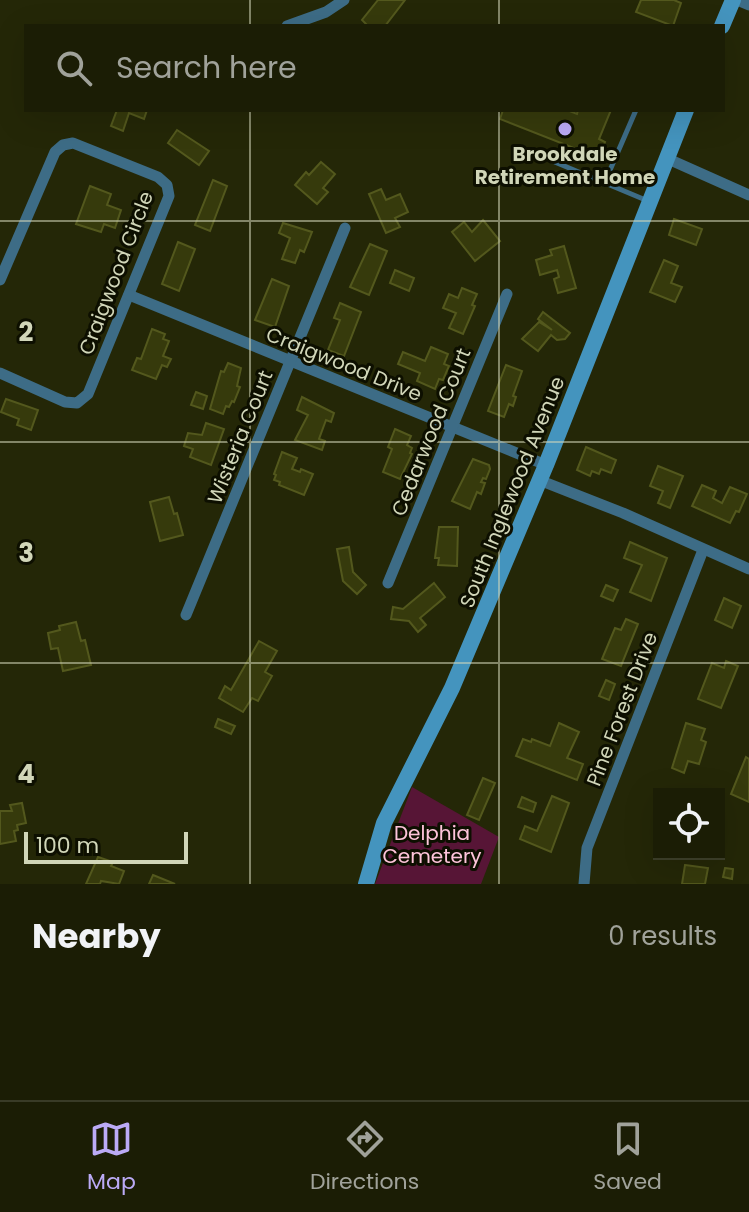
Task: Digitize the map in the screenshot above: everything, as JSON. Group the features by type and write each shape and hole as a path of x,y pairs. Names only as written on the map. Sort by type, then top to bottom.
{"street":[{"path":"293,24 326,12 344,0"},
{"path":"723,24 735,0 749,5"},
{"name":"South Inglewood Avenue","path":"366,884 384,823 452,688 543,473 685,112"},
{"name":"Craigwood Circle","path":"0,280 55,152 63,145 73,143 158,177 167,185 169,196 88,394 77,403 65,402 0,373"},
{"path":"666,158 749,195"},
{"name":"Wisteria Court","path":"186,615 345,228"},
{"name":"Cedarwood Court","path":"388,583 507,294"},
{"name":"Craigwood Drive","path":"129,295 452,427 623,513 749,569"},
{"name":"Pine Forest Drive","path":"584,884 587,848 703,550"}],"lane":[{"path":"604,184 635,112"},
{"path":"550,160 649,201"}],"green space":[{"name":"Delphia Cemetery","path":"412,787 499,837 481,884 375,884"}],"building":[{"path":"378,0 405,0 387,24 366,24 362,20"},
{"path":"641,0 674,0 681,3 674,24 636,12"},
{"path":"116,112 146,112 144,119 129,113 123,131 111,126"},
{"name":"Brookdale Retirement Home","path":"502,112 610,112 599,139 605,142 599,158 500,119"},
{"path":"177,130 209,151 199,165 168,143"},
{"path":"321,162 335,174 323,188 328,192 317,204 295,185 306,172 309,175"},
{"path":"213,180 227,186 210,231 195,225"},
{"path":"90,186 111,194 107,205 121,210 115,228 104,224 101,232 76,224"},
{"path":"381,189 386,200 400,194 408,212 395,218 400,227 386,233 369,194"},
{"path":"674,219 702,229 696,245 669,235"},
{"path":"483,220 500,241 475,261 452,232 464,222 472,232"},
{"path":"283,223 312,232 304,252 300,250 295,263 282,259 290,238 279,233"},
{"path":"178,242 195,249 179,291 162,284"},
{"path":"370,244 387,251 369,295 350,287"},
{"path":"564,246 576,288 558,293 554,279 559,277 557,270 540,275 536,260 552,255 550,250"},
{"path":"664,260 678,266 671,283 682,287 675,302 650,292"},
{"path":"395,270 414,278 409,291 390,283"},
{"path":"272,279 289,286 275,327 255,320"},
{"path":"462,288 477,294 463,334 449,328 456,313 443,308 449,294 458,298"},
{"path":"340,303 361,312 344,356 328,350 340,320 334,318"},
{"path":"543,312 570,333 565,339 557,340 551,335 538,351 522,339 539,322 552,330 538,319"},
{"path":"152,329 165,334 163,339 169,341 163,356 171,359 167,367 162,365 156,379 132,370 137,358 141,359"},
{"path":"431,347 448,354 444,364 449,366 435,389 417,381 420,373 398,364 403,352 425,361"},
{"path":"228,363 241,368 237,386 240,387 234,402 226,406 223,414 210,409 221,371 224,372"},
{"path":"506,365 522,371 513,396 516,397 513,406 509,404 504,417 488,411"},
{"path":"196,392 207,396 203,409 191,405"},
{"path":"302,397 334,413 331,422 326,420 319,439 325,441 322,450 295,440 308,415 297,410"},
{"path":"6,399 38,410 31,430 17,425 19,419 1,412"},
{"path":"206,423 224,429 211,465 190,457 193,449 184,446 188,433 202,435"},
{"path":"395,429 411,436 407,445 412,448 412,454 400,479 383,472 392,449 388,447"},
{"path":"586,447 616,460 611,473 601,469 599,474 592,471 590,476 577,470"},
{"path":"282,452 297,458 292,469 313,474 304,495 274,480"},
{"path":"473,459 489,465 490,469 486,479 483,478 481,482 485,483 481,494 477,492 470,509 452,501"},
{"path":"658,466 683,476 670,508 658,503 663,491 650,486"},
{"path":"702,485 716,491 713,498 722,503 730,487 747,494 730,523 692,506"},
{"path":"169,497 183,535 160,541 150,502"},
{"path":"439,527 458,527 457,566 438,565 439,558 435,558"},
{"path":"630,542 667,558 651,601 630,592 642,565 624,558"},
{"path":"349,547 353,572 366,585 357,594 343,581 337,549"},
{"path":"434,583 445,597 420,618 426,625 418,632 409,621 391,619 393,607 403,609"},
{"path":"606,585 618,590 613,601 601,596"},
{"path":"724,598 741,606 732,628 715,620"},
{"path":"626,619 638,624 621,666 602,659 615,628 621,630"},
{"path":"76,622 81,641 85,640 91,665 63,671 58,648 51,649 48,633 60,630 59,626"},
{"path":"259,641 277,651 265,672 272,676 258,701 252,698 243,712 219,698 225,686 231,690"},
{"path":"726,661 738,666 721,708 698,699 712,663 724,668"},
{"path":"606,680 615,684 609,700 599,696"},
{"path":"218,719 235,726 231,734 215,727"},
{"path":"559,723 579,732 567,758 583,764 577,780 516,756 523,739 550,746"},
{"path":"686,723 705,729 701,740 706,742 699,764 688,761 684,773 672,768"},
{"path":"746,757 749,759 749,802 731,794"},
{"path":"483,778 495,783 479,820 467,815"},
{"path":"552,796 569,803 551,852 520,839 525,826 537,831"},
{"path":"522,797 536,803 533,812 518,807"},
{"path":"22,803 26,823 17,825 18,830 14,831 16,841 0,844 0,811 12,811 10,805"},
{"path":"98,857 113,862 111,866 124,871 119,884 101,881 100,884 86,884"},
{"path":"685,865 708,868 705,884 682,884"},
{"path":"725,868 733,869 732,879 723,877"},
{"path":"153,875 175,884 149,884"}],"place":[{"name":"Brookdale Retirement Home","path":"565,129"}]}
